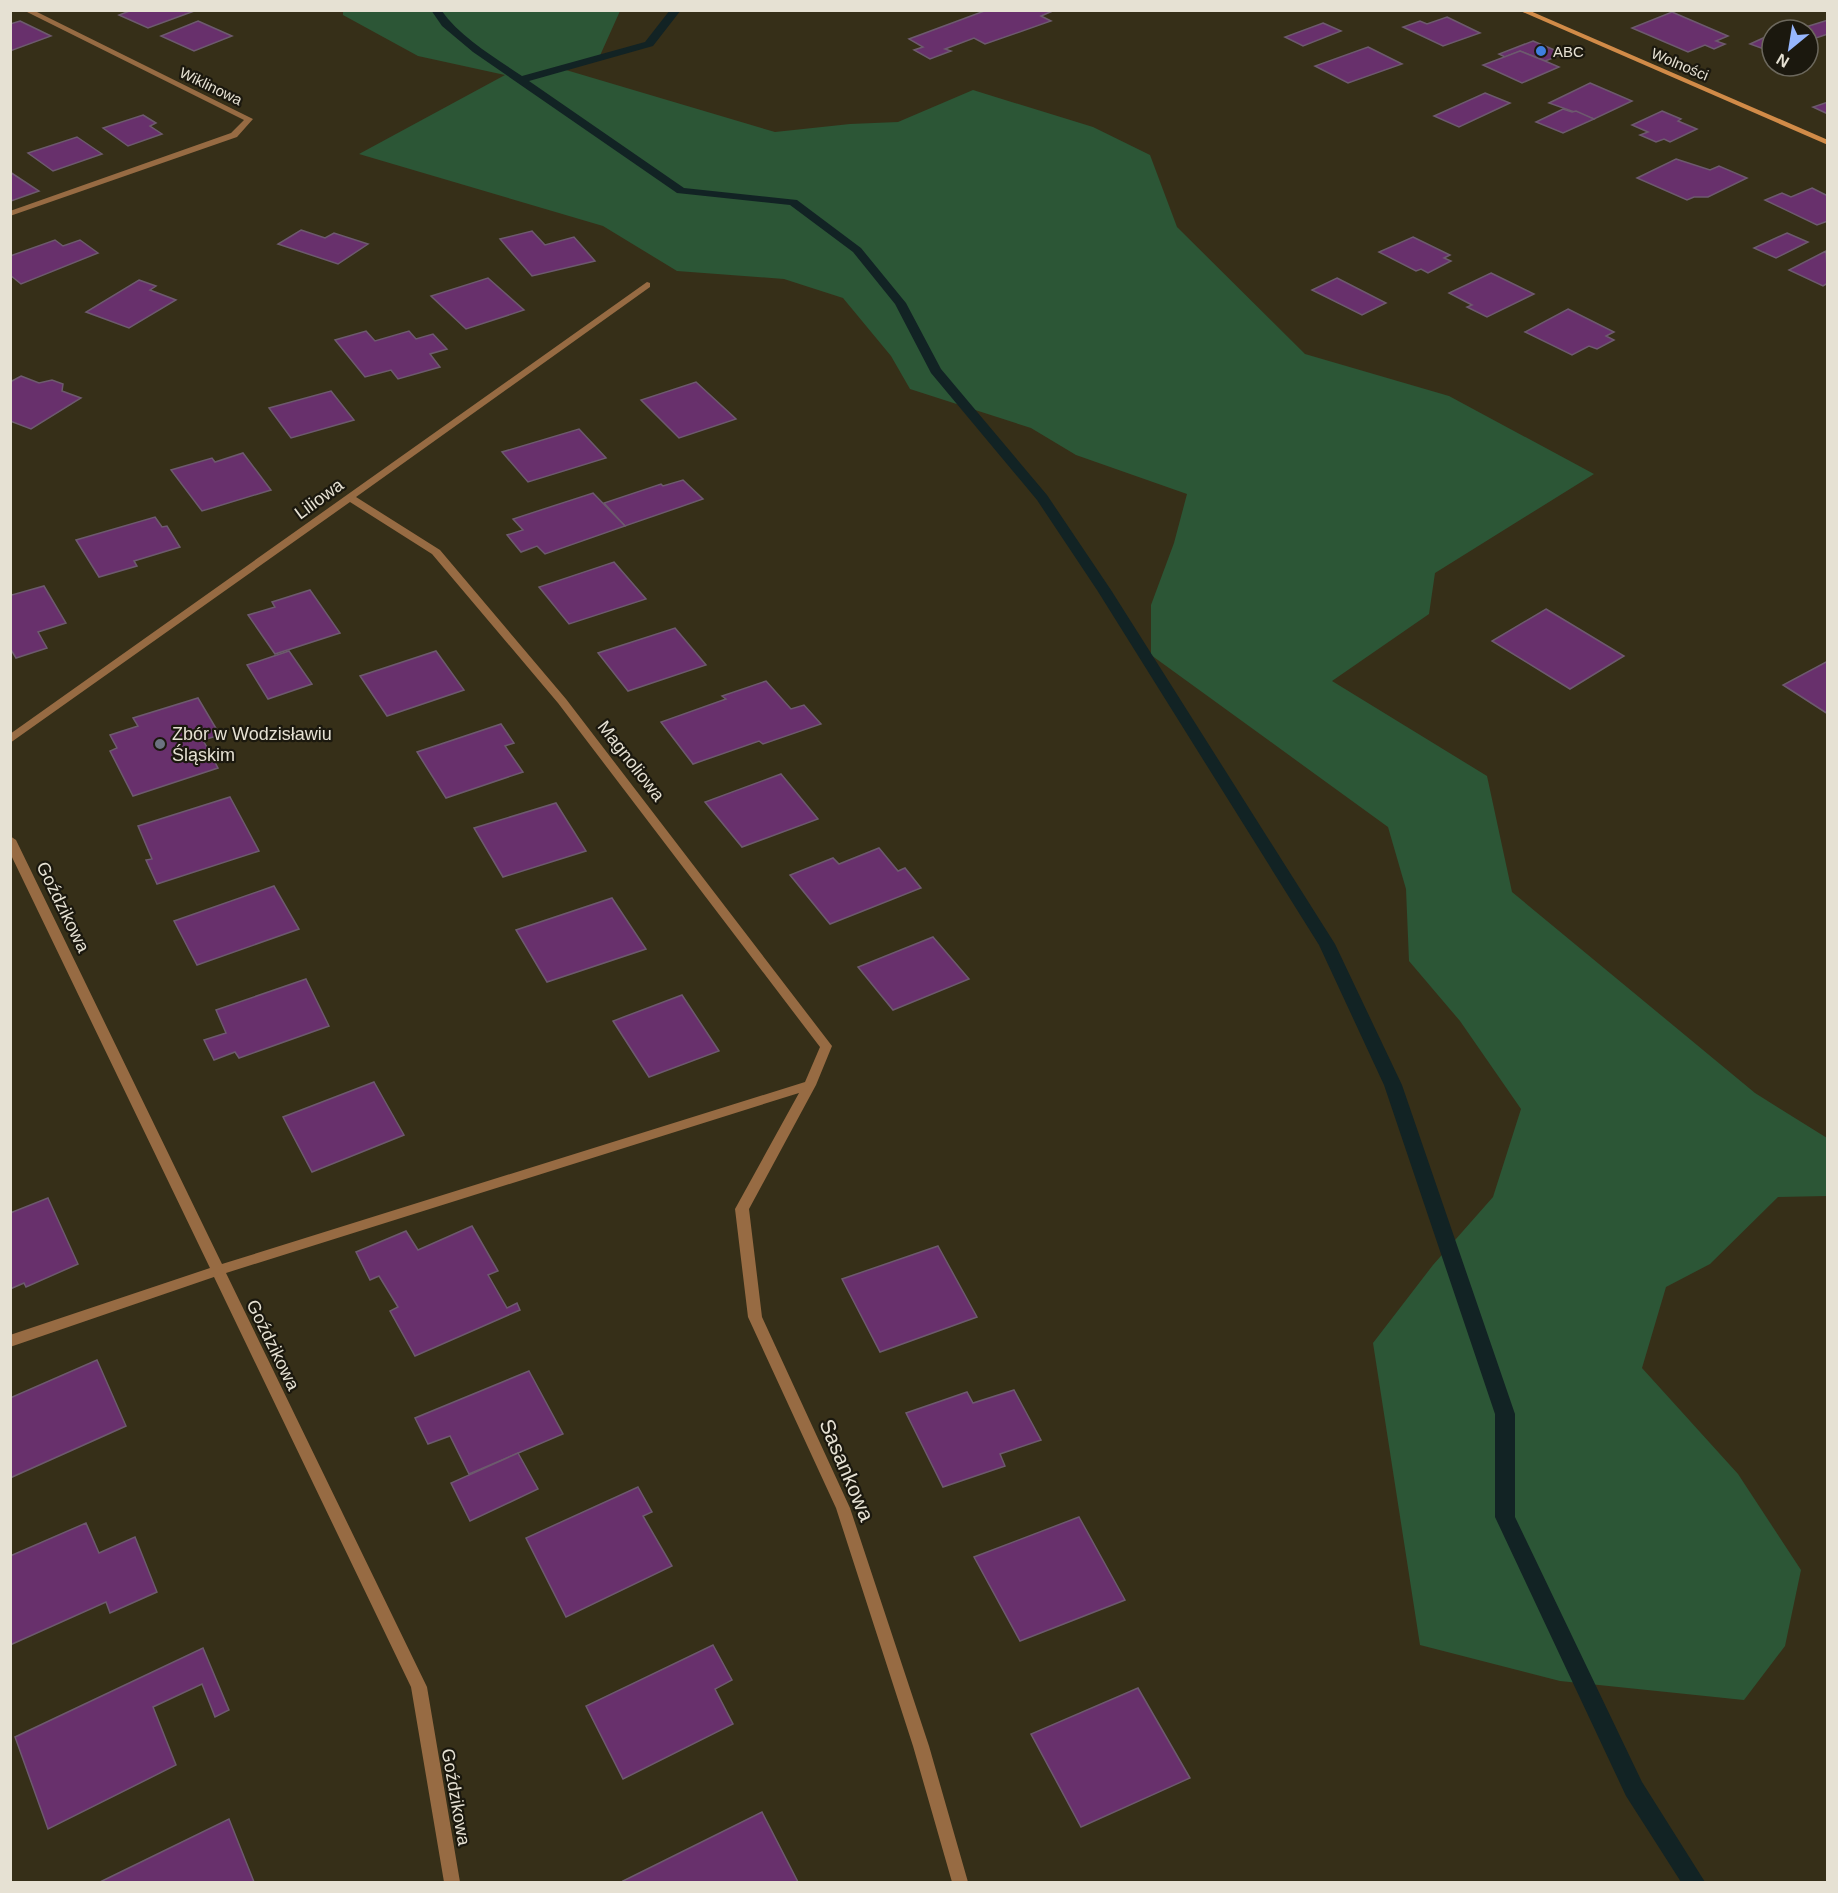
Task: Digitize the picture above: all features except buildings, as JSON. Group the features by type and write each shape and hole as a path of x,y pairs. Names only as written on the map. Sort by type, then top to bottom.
{"street":[{"name":"Wiklinowa","path":"10,214 234,135 249,119 26,10"},
{"name":"Wolności","path":"1521,10 1827,143"},
{"name":"Liliowa","path":"10,740 647,285"},
{"name":"Magnoliowa","path":"349,497 436,552 567,707 825,1046 810,1085"},
{"name":"Goździkowa","path":"10,840 419,1687 452,1882"},
{"path":"10,1341 217,1271 810,1085"},
{"name":"Sasankowa","path":"810,1085 742,1209 755,1317 843,1508 921,1746 960,1882"}],"green space":[{"path":"343,11 620,11 598,60 566,70 775,132 850,124 898,122 973,90 1093,127 1150,155 1177,227 1305,354 1449,396 1594,474 1435,573 1429,614 1332,681 1487,776 1512,892 1755,1093 1827,1138 1827,1196 1778,1197 1710,1264 1666,1287 1642,1368 1738,1474 1801,1570 1785,1646 1744,1700 1560,1681 1420,1645 1373,1343 1433,1265 1493,1197 1521,1109 1460,1021 1409,961 1406,889 1388,827 1151,655 1151,605 1174,543 1187,494 1076,455 1031,428 910,389 891,356 843,298 784,279 677,271 603,226 359,154 505,75 418,56 343,15"}],"waterway":[{"path":"436,10 446,24 477,50 520,80"},
{"path":"520,80 649,44 676,10"},
{"path":"520,80 681,191 793,202 857,250 900,303 935,370 1042,498 1104,590 1327,944 1393,1085 1505,1414 1505,1517 1634,1789 1694,1882"}],"place":[{"name":"ABC","path":"1541,51"},
{"name":"Zbór w Wodzisławiu Śląskim","path":"160,744"}]}
